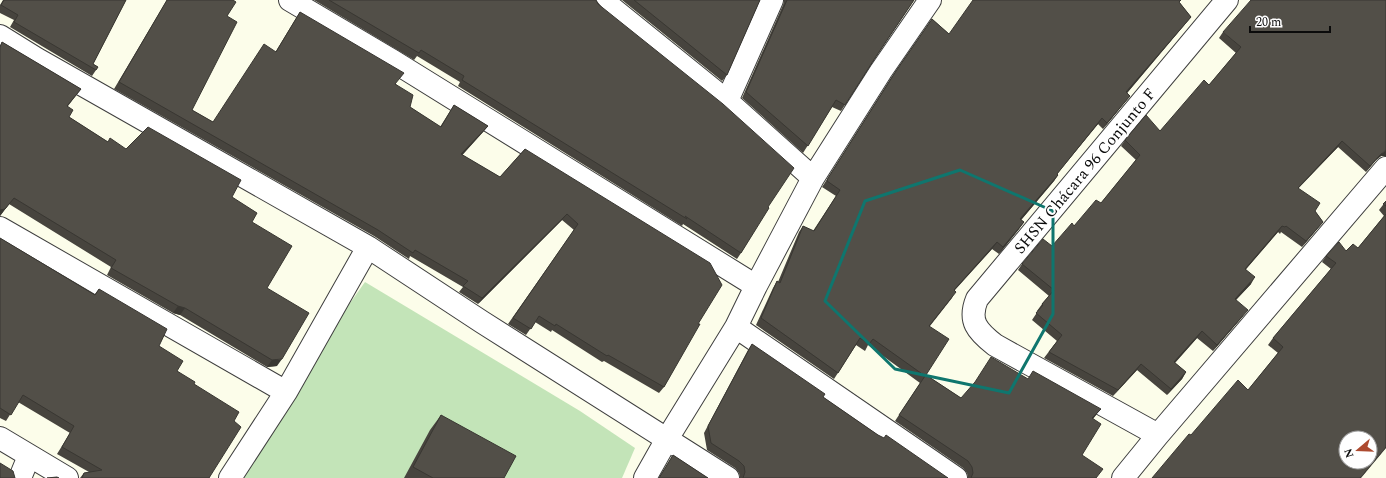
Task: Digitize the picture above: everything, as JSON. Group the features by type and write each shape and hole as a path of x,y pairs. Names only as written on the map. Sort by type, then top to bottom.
{"street":[{"path":"290,0 392,61 756,286"},
{"path":"602,0 727,101 813,178"},
{"path":"727,101 772,0"},
{"path":"645,478 667,439 736,327 813,178 881,71 930,0"},
{"name":"SHSN Chácara 96 Conjunto F","path":"1158,435 995,344 982,335 976,327 973,316 974,308 978,299 1227,0"},
{"path":"0,36 44,63 368,247 482,322 728,478"},
{"path":"1123,478 1386,168"},
{"path":"0,228 286,392"},
{"path":"230,478 286,392 368,247"},
{"path":"736,327 956,478"},
{"path":"0,438 67,478"},
{"path":"20,478 29,456"}],"highlighted area":[{"path":"960,170 1053,211 1053,314 1009,393 895,369 825,301 865,201"}],"green space":[{"path":"365,282 580,411 635,448 622,478 241,478 333,327"}],"building":[{"path":"4,0 126,0 93,64 98,67 96,70 14,22 18,15 1,5"},
{"path":"167,0 233,0 236,2 227,16 237,22 192,110 213,122 264,44 276,52 300,12 404,73 395,84 413,95 410,107 441,127 454,105 488,126 461,154 500,177 525,149 710,263 722,285 698,324 700,324 664,387 608,355 607,356 556,324 555,326 539,316 531,329 513,318 578,224 567,214 482,298 463,286 468,281 415,250 413,253 378,230 119,82"},
{"path":"329,0 596,0 598,4 723,104 794,168 768,207 769,208 741,253 685,216 687,219 462,80 464,76 421,50 419,53"},
{"path":"634,0 760,0 727,75"},
{"path":"787,0 914,0 845,105 836,100 808,146 746,92"},
{"path":"973,0 1181,0 1179,2 1191,17 1126,92 1130,96 1107,123 1102,118 1057,174 1058,175 1020,219 1024,222 1003,247 997,242 954,290 956,292 929,326 949,339 926,375 961,398 975,382 991,357 1028,379 1033,371 1101,409 1092,418 1101,424 1082,455 1103,469 1096,478 971,478 973,473 972,467 968,461 899,415 925,376 873,339 869,344 860,338 838,373 761,318 777,281 780,283 803,226 814,231 840,190 827,181 828,178 896,71 932,19 949,34"},
{"path":"1251,0 1386,0 1386,150 1370,166 1342,141 1298,188 1320,203 1315,211 1323,222 1306,241 1286,226 1282,226 1245,269 1255,277 1235,299 1248,310 1217,345 1202,331 1174,362 1186,372 1171,389 1141,364 1118,390 1049,352 1062,335 1036,313 1054,290 1022,264 1043,239 1052,246 1072,223 1074,226 1096,200 1101,203 1140,155 1125,140 1146,115 1160,131 1204,80 1209,85 1241,47 1223,32"},
{"path":"2,42 81,89 67,106 73,110 69,117 108,142 110,138 126,149 148,127 241,180 232,197 257,213 252,222 292,246 267,288 309,313 282,359 272,360 185,308 178,306 111,268 116,260 14,198 5,209 0,210 0,47"},
{"path":"1386,214 1386,447 1378,457 1378,430 1338,430 1338,470 1367,470 1360,478 1152,478 1189,434 1191,435 1238,380 1248,390 1283,347 1273,338 1336,263 1326,256 1339,242 1346,251 1353,244 1358,248"},
{"path":"0,238 95,295 99,289 167,329 159,346 183,361 177,371 195,382 194,384 239,412 234,421 241,427 209,478 82,478 84,473 102,470 62,447 74,426 23,395 11,415 0,408"},
{"path":"752,344 825,394 823,397 878,435 884,438 886,435 948,478 743,478 745,472 744,466 739,461 711,443 708,426"},
{"path":"441,415 516,456 504,478 433,478 413,467"},
{"path":"673,455 708,478 659,478"},
{"path":"0,463 13,471 15,478 0,478"}]}
